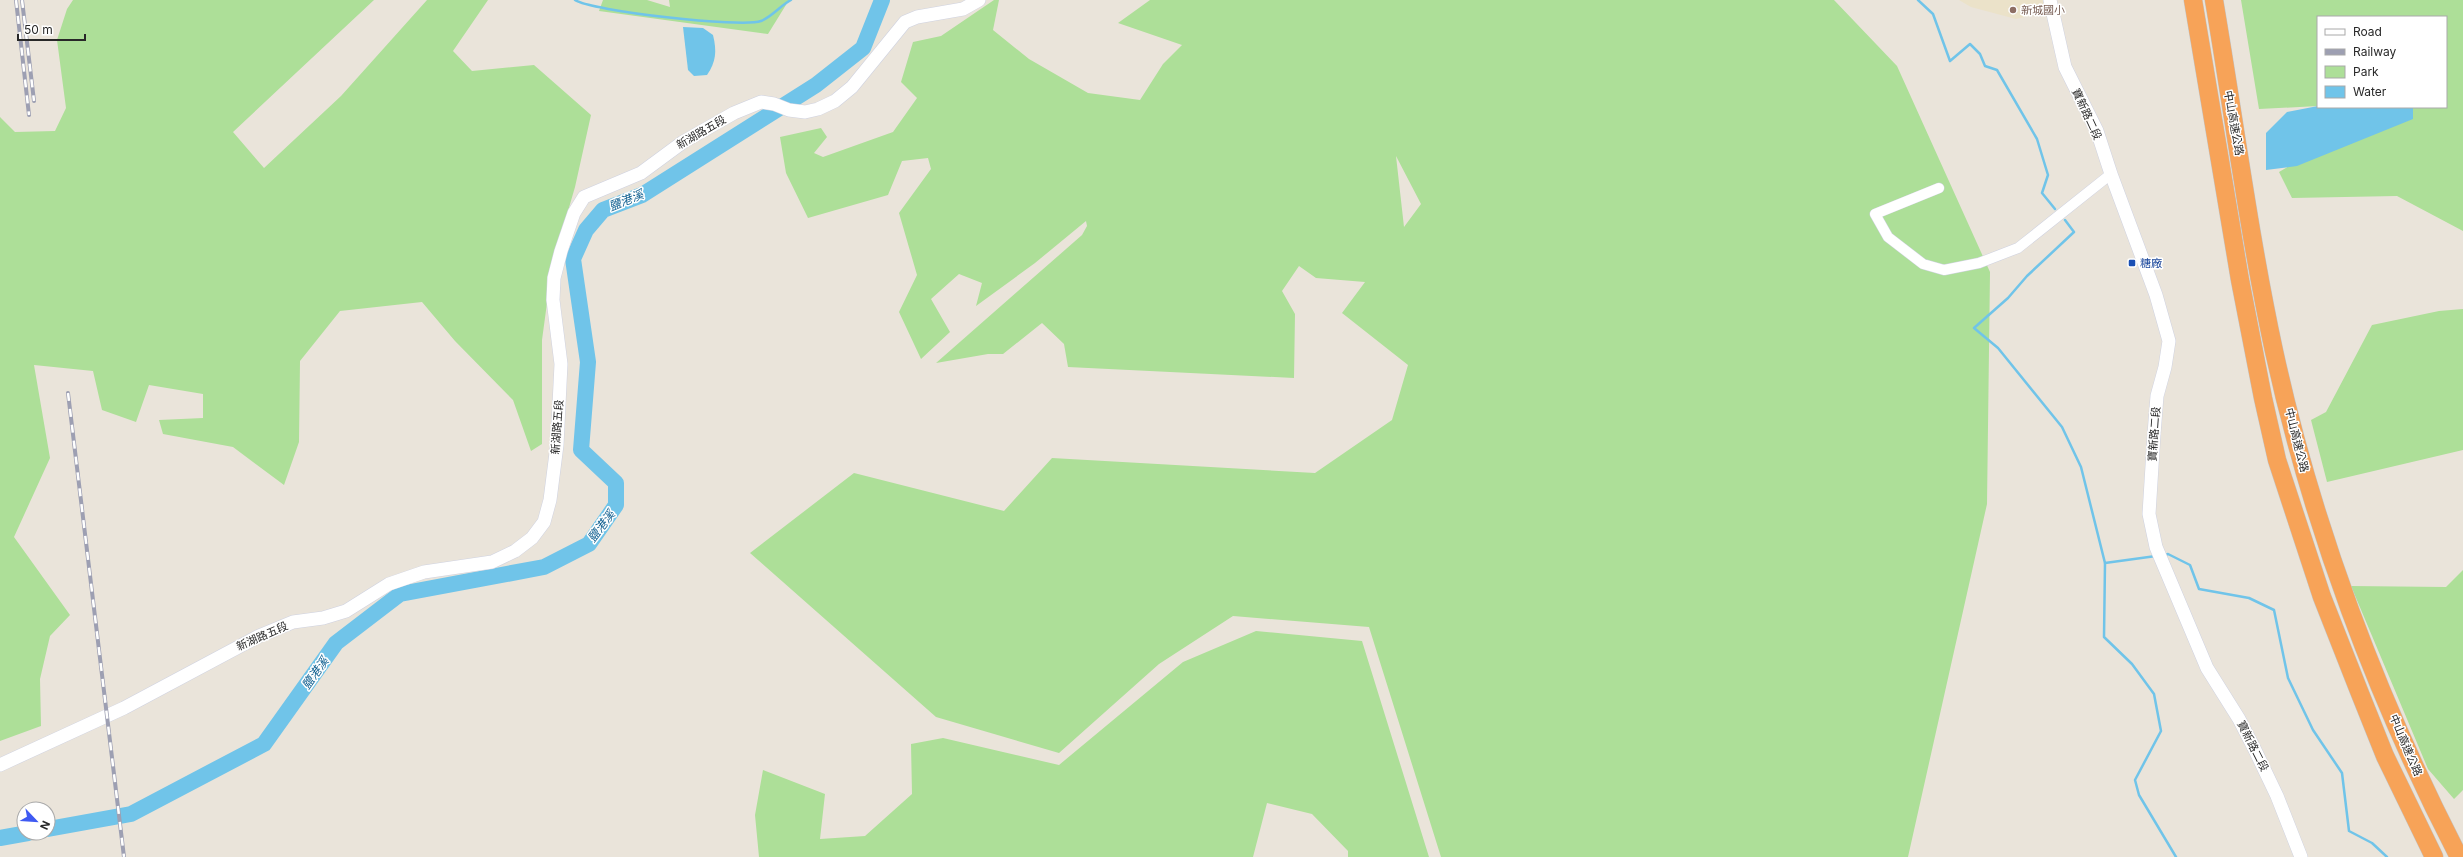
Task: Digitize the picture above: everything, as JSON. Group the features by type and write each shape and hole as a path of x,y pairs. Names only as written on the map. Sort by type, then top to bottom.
{"highway":[{"name":"中山高速公路","path":"2193,0 2240,280 2263,398 2277,460 2322,597 2359,691 2385,756 2434,857"},
{"name":"中山高速公路","path":"2214,0 2275,353 2314,505 2332,564 2411,759 2459,857"}],"street":[{"name":"新湖路五段","path":"0,766 124,708 258,636 293,622 323,618 346,611 389,584 424,572 492,562 515,551 532,538 544,522 555,461 561,364 553,300 554,278 560,251 574,213 584,197 641,173 683,142 734,113 761,102 774,104 789,110 804,112 818,109 835,101 852,87 905,22 917,17 963,9 979,0"},
{"name":"寶新路二段","path":"2050,0 2065,67 2097,131 2111,174 2156,295 2169,341 2165,368 2157,396 2155,426 2150,514 2156,547 2207,668 2239,719 2255,750 2301,857"},
{"path":"1939,188 1875,214 1888,237 1923,264 1944,270 1979,263 2018,248 2111,174"}],"shaded area":[{"name":"新城國小","path":"1959,0 2044,0 2046,12 2016,19 1971,7"}],"green space":[{"path":"73,0 374,0 233,132 264,168 341,96 427,0 488,0 453,51 472,71 534,65 591,115 575,187 552,266 542,340 542,444 531,451 513,400 455,341 422,302 340,311 300,361 299,442 284,485 233,447 163,434 159,420 203,418 203,394 149,385 136,422 102,410 93,371 34,365 50,458 14,537 70,615 50,636 40,679 41,726 0,741 0,117 15,132 55,131 66,108 57,40 67,9"},
{"path":"603,0 647,0 670,7 669,0 789,0 768,34 599,11"},
{"path":"994,0 999,0 993,30 1029,59 1088,93 1140,100 1163,64 1182,45 1118,23 1150,0 1834,0 1897,66 1990,272 1987,504 1908,857 1441,857 1369,627 1233,616 1159,664 1059,753 936,717 750,553 854,473 1004,511 1052,458 1315,473 1392,420 1408,365 1342,313 1365,282 1316,278 1299,266 1282,291 1295,314 1294,378 1068,367 1064,344 1042,323 1003,354 988,354 936,363 1082,235 1087,226 1086,221 1035,263 976,306 982,283 959,274 931,299 950,332 921,359 899,312 917,275 899,213 931,169 928,158 902,161 888,195 808,218 786,173 780,137 821,128 827,137 814,153 823,157 893,132 917,98 901,82 913,42 941,36","holes":["1396,156 1421,204 1404,227"]},
{"path":"2241,0 2463,0 2463,231 2397,196 2292,198 2279,172 2362,123 2353,108 2447,108 2447,16 2317,16 2317,106 2259,109"},
{"path":"2463,309 2463,450 2327,482 2311,420 2326,412 2372,325 2439,311"},
{"path":"2463,570 2463,790 2454,799 2428,769 2351,586 2446,587"},
{"path":"1256,631 1362,641 1429,857 1348,857 1348,851 1312,814 1267,803 1253,857 759,857 755,815 763,770 825,794 820,839 865,836 912,794 911,744 943,738 1059,765 1183,662"}],"water":[{"path":"683,27 703,28 713,35 715,56 707,75 694,76 688,70"},
{"path":"2317,106 2317,108 2413,108 2413,119 2297,166 2266,170 2266,133 2287,112"}],"waterway":[{"path":"575,0 608,9 636,13 698,20 748,23 765,19 791,0"},
{"name":"鹽港溪","path":"56,828 131,814 264,744 336,643 400,594 544,567 589,544 616,505 616,483 581,450 588,362 573,259 586,230 603,210 642,195 816,85 863,48 882,0"},
{"path":"1918,0 1933,14 1950,61 1970,44 1980,54 1985,66 1997,70 2037,139 2048,175 2042,193 2055,209"},
{"path":"2065,220 2074,232 2027,276 2008,298 1974,328 1998,348 2062,427 2081,467 2105,563 2104,637 2132,664 2154,694 2161,731 2135,780 2139,795 2176,857"},
{"path":"2165,555 2168,554 2190,565 2199,589 2249,598 2274,610 2288,678 2313,730 2342,773 2349,831 2372,843 2387,857"},
{"path":"2105,563 2156,556"},
{"name":"鹽港溪","path":"0,838 16,835"}],"railway":[{"path":"16,0 29,115"},
{"path":"22,0 34,101"},
{"path":"68,393 124,857"}],"place":[{"name":"新城國小","path":"2013,10"},
{"name":"糖廠","path":"2132,263"}]}
